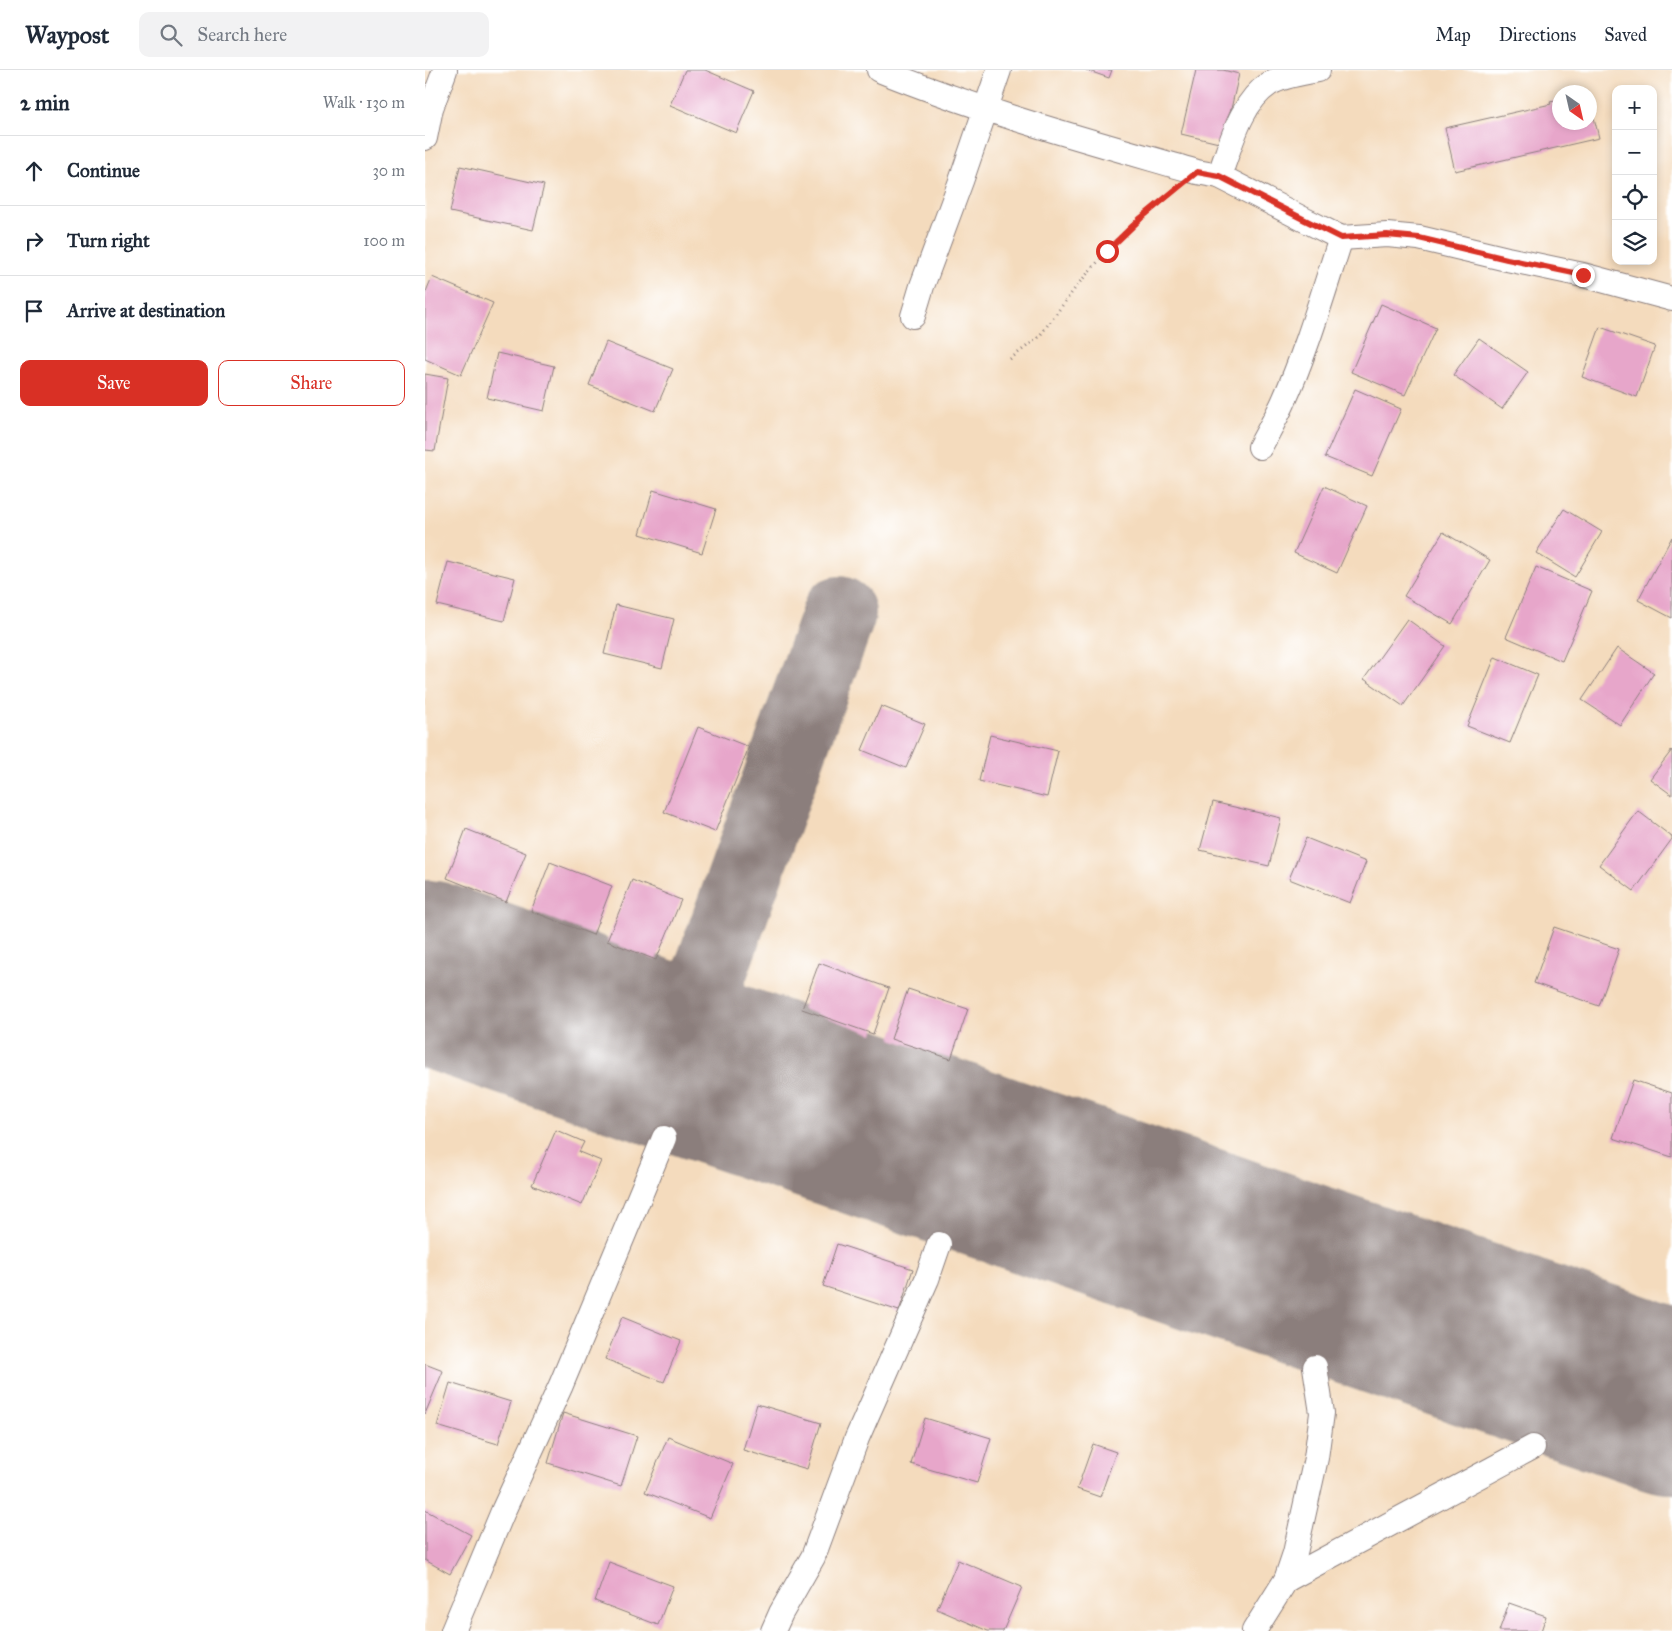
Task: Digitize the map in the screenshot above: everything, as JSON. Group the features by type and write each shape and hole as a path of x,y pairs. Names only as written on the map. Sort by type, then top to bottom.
{"street":[{"path":"425,138 431,108 445,70"},
{"path":"879,70 1042,127 1208,174 1341,238 1387,235 1419,238 1583,275 1672,300"},
{"path":"913,316 921,286 961,181 999,70"},
{"path":"1208,174 1245,110 1256,96 1270,83 1318,70"},
{"path":"1260,447 1283,404 1295,375 1341,238"},
{"path":"453,1631 504,1509 561,1385 665,1138"},
{"path":"773,1631 781,1612 813,1557 857,1438 927,1280 939,1244"},
{"path":"1254,1631 1286,1580 1295,1553 1319,1440 1322,1413 1315,1367"},
{"path":"1286,1580 1533,1447"}],"path":[{"path":"1010,359 1039,338 1079,283 1119,238 1208,174"}],"building":[{"path":"685,70 705,70 754,91 736,133 670,105"},
{"path":"1086,70 1112,70 1109,78"},
{"path":"1196,70 1223,70 1239,74 1223,144 1181,134"},
{"path":"1550,102 1552,102 1552,130 1597,130 1599,138 1455,171 1445,128 1551,104"},
{"path":"460,166 544,185 533,230 450,212"},
{"path":"432,277 493,303 461,375 425,359 425,294"},
{"path":"1381,304 1436,328 1405,395 1351,372"},
{"path":"1600,327 1655,346 1637,397 1582,377"},
{"path":"1479,338 1528,372 1502,409 1453,375"},
{"path":"606,342 673,369 655,411 589,385"},
{"path":"497,353 554,366 544,411 487,398"},
{"path":"425,374 448,378 435,451 425,450"},
{"path":"1355,389 1401,409 1372,476 1325,457"},
{"path":"1324,486 1367,506 1337,573 1294,553"},
{"path":"653,490 716,509 702,553 640,534"},
{"path":"1564,509 1602,532 1575,577 1536,553"},
{"path":"1443,532 1490,560 1452,624 1404,596"},
{"path":"1672,537 1672,618 1638,600"},
{"path":"448,562 515,578 504,621 437,605"},
{"path":"1536,567 1592,591 1562,661 1506,637"},
{"path":"616,605 674,619 662,668 604,654"},
{"path":"1407,619 1445,646 1403,706 1364,679"},
{"path":"1617,648 1654,673 1620,725 1582,700"},
{"path":"1495,657 1538,675 1510,743 1467,726"},
{"path":"881,706 925,724 906,768 862,750"},
{"path":"698,727 749,747 715,832 664,812"},
{"path":"990,735 1058,751 1047,797 979,781"},
{"path":"1672,750 1672,795 1650,779"},
{"path":"1213,802 1281,818 1269,866 1200,850"},
{"path":"1638,811 1672,837 1672,839 1634,891 1599,865"},
{"path":"466,829 526,853 506,902 447,878"},
{"path":"1306,838 1366,862 1350,903 1289,879"},
{"path":"550,862 612,886 593,935 531,911"},
{"path":"632,880 681,900 656,960 607,941"},
{"path":"1554,927 1619,949 1599,1006 1534,983"},
{"path":"819,963 889,988 873,1034 802,1009"},
{"path":"908,989 968,1009 951,1059 891,1039"},
{"path":"1633,1080 1672,1093 1672,1157 1613,1138"},
{"path":"556,1130 584,1142 579,1152 601,1161 582,1205 532,1185"},
{"path":"837,1244 913,1269 899,1311 823,1286"},
{"path":"622,1317 681,1341 664,1382 605,1359"},
{"path":"425,1364 443,1371 425,1414"},
{"path":"450,1383 511,1402 498,1444 437,1426"},
{"path":"757,1404 821,1423 807,1469 743,1450"},
{"path":"563,1413 637,1436 621,1486 548,1463"},
{"path":"925,1418 991,1438 977,1483 911,1464"},
{"path":"668,1437 733,1464 710,1518 645,1492"},
{"path":"1093,1444 1116,1452 1100,1497 1077,1489"},
{"path":"425,1510 471,1535 450,1574 425,1560"},
{"path":"958,1560 1022,1587 1003,1631 988,1631 937,1609"},
{"path":"609,1562 673,1586 658,1625 595,1601"},
{"path":"1509,1603 1546,1616 1541,1631 1499,1631"}],"taxiway":[{"path":"679,1059 839,613"}],"runway":[{"path":"425,972 1672,1402"}],"route":[{"path":"1107,251 1141,218 1197,172 1219,176 1341,238 1387,235 1419,238 1583,275"}]}
